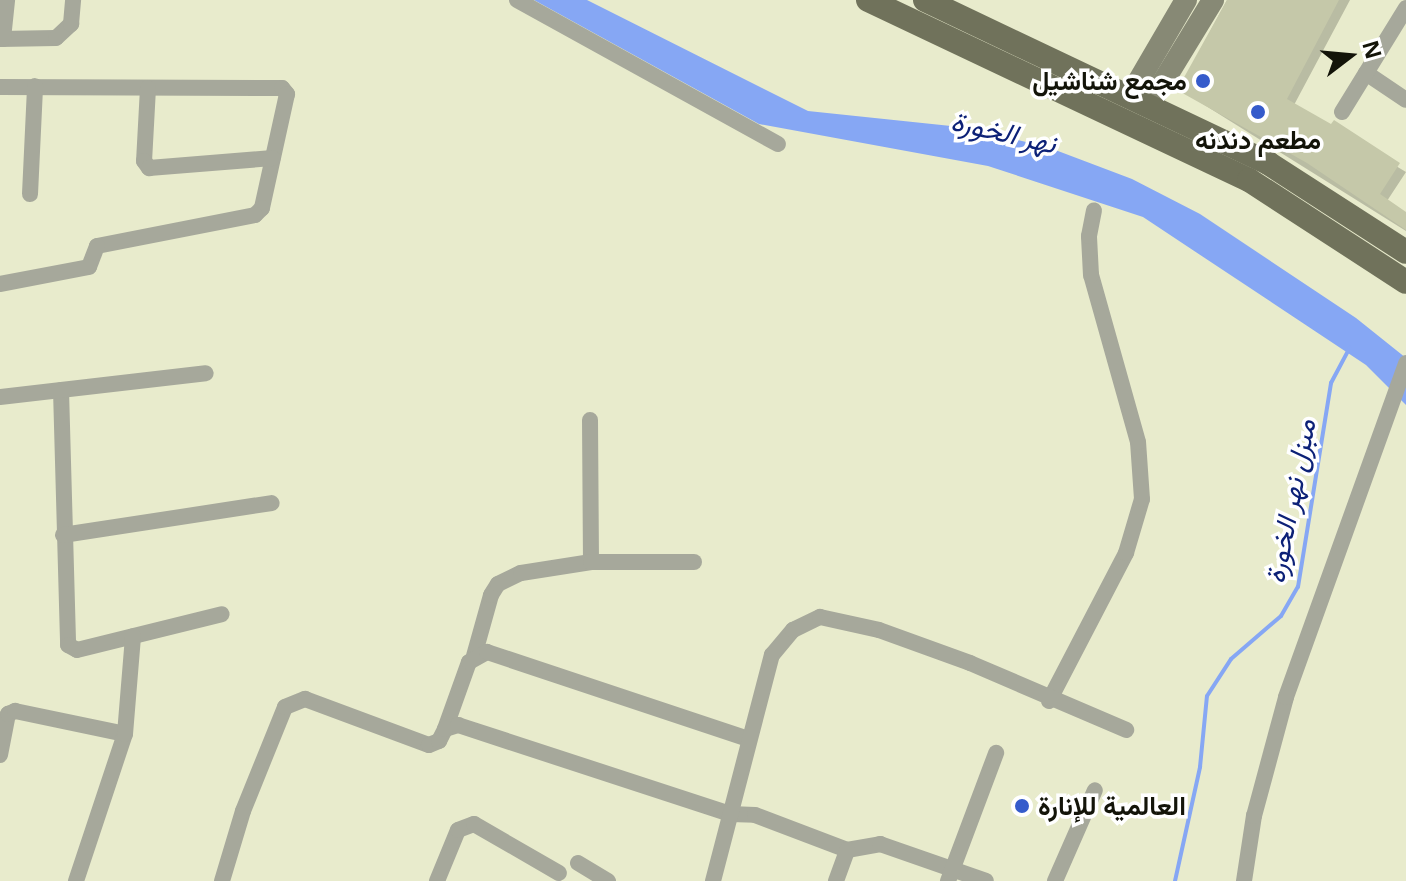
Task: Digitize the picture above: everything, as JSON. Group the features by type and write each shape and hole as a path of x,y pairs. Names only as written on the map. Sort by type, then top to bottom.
{"main road":[{"path":"868,0 1249,180 1406,282"},
{"path":"925,0 1140,99 1268,163 1406,252"}],"street":[{"path":"7,0 2,39 56,38 71,24 73,0"},
{"path":"517,0 778,144"},
{"path":"1140,99 1186,0"},
{"path":"1140,99 1195,34 1213,0"},
{"path":"1342,112 1406,8"},
{"path":"1174,23 1195,34"},
{"path":"1366,73 1406,100"},
{"path":"30,194 35,86"},
{"path":"0,87 285,90 262,208 255,215 97,246 89,267 0,284"},
{"path":"148,88 144,161 149,168 273,158"},
{"path":"1049,701 1126,553 1142,499 1138,442 1091,275 1089,236 1094,210"},
{"path":"1244,881 1254,816 1286,697 1335,550 1393,409 1406,363"},
{"path":"0,397 206,373"},
{"path":"61,390 68,645 77,650 222,614"},
{"path":"590,420 591,562"},
{"path":"63,535 272,503"},
{"path":"222,881 243,811 285,707 293,701 305,699 429,745 439,741 445,729 498,584 521,573 591,562 694,562"},
{"path":"713,881 748,739 778,644 820,617 879,630 957,658 1049,701 1126,730"},
{"path":"76,881 125,734 133,636"},
{"path":"474,656 487,652 748,739"},
{"path":"0,755 8,714 15,711 125,734"},
{"path":"445,729 458,725 730,814 755,815 847,850 880,844 949,875 986,881"},
{"path":"949,875 996,753"},
{"path":"1055,881 1095,790"},
{"path":"437,881 458,830 474,824 559,873"},
{"path":"836,881 847,850"},
{"path":"578,863 608,881"}],"water":[{"name":"نهر الخورة","path":"534,0 587,0 808,111 970,128 1050,148 1132,179 1200,214 1356,318 1406,358 1406,405 1366,365 1143,217 988,166 759,124"}],"building":[{"path":"1227,0 1339,0 1287,99 1331,124 1334,120 1400,163 1380,194 1406,212 1406,230 1307,163 1177,90"}],"waterway":[{"name":"مبزل نهر الخورة","path":"1175,881 1200,767 1207,696 1231,659 1281,616 1298,587 1331,383 1350,348"}],"place":[{"name":"مجمع شناشيل","path":"1203,81"},
{"name":"مطعم دندنه","path":"1258,112"},
{"name":"العالمية للإنارة","path":"1022,806"}]}
